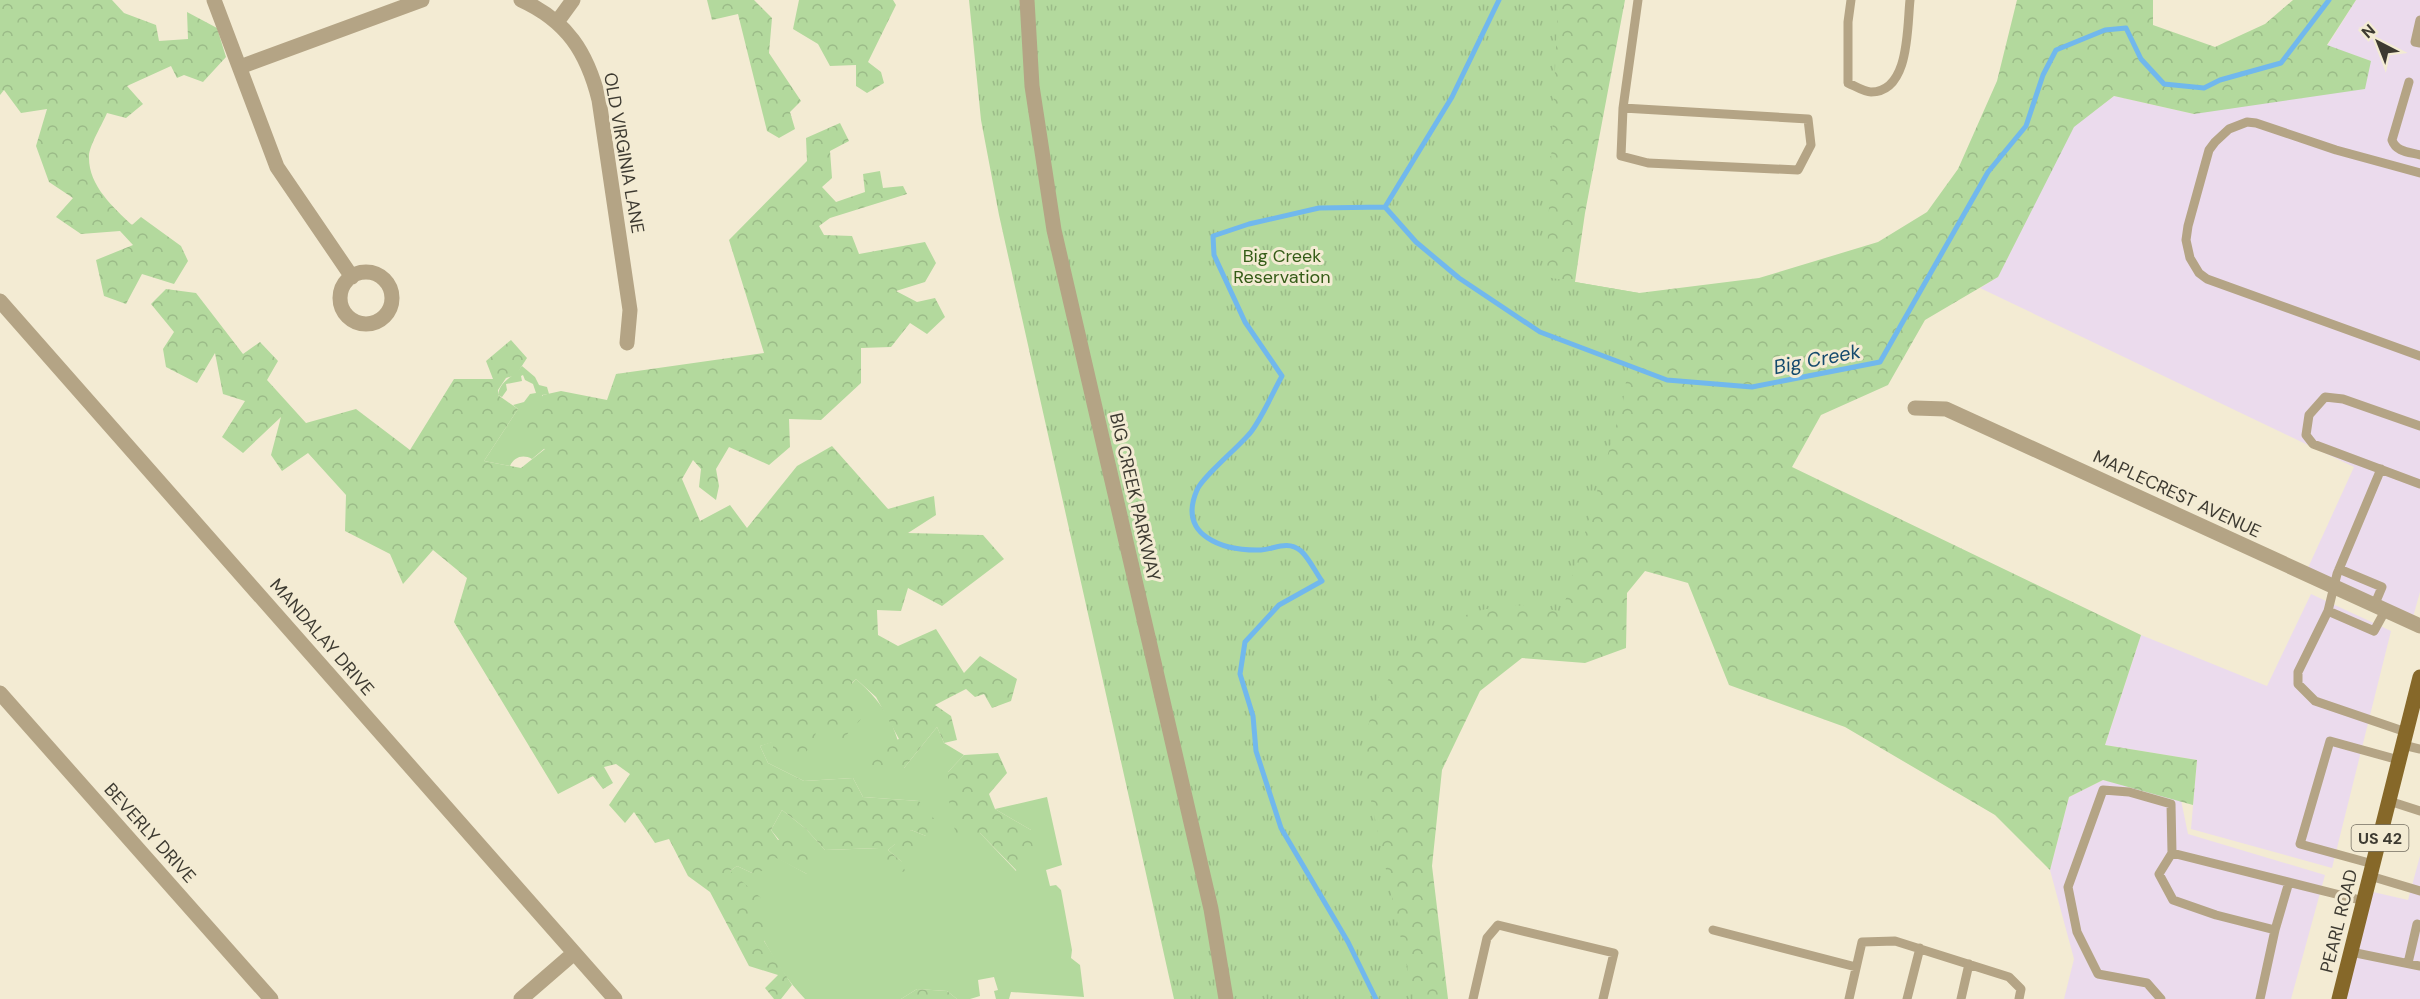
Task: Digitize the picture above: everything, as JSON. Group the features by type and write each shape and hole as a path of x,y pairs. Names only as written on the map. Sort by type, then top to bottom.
{"main road":[{"name":"PEARL ROAD","path":"2340,999 2419,685"}],"street":[{"path":"214,0 277,167 352,277"},
{"path":"240,67 422,0"},
{"name":"OLD VIRGINIA LANE","path":"521,0 557,22 572,38 593,75 630,310 627,343"},
{"path":"557,22 573,0"},
{"name":"BIG CREEK PARKWAY","path":"1027,0 1032,86 1054,230 1211,909 1227,999"},
{"name":"MANDALAY DRIVE","path":"0,301 615,999"},
{"name":"MAPLECREST AVENUE","path":"1915,408 1946,409 2420,626"},
{"name":"BEVERLY DRIVE","path":"0,693 271,999"},
{"path":"521,999 574,953"}],"lane":[{"path":"1623,108 1808,119 1811,145 1798,170 1648,163 1622,156 1623,108 1638,0"},
{"path":"1851,0 1848,22 1848,83 1870,92 1885,88 1898,76 1903,64 1910,0"},
{"path":"2420,20 2415,42 2420,44"},
{"path":"2409,82 2392,141 2394,146 2400,150 2420,155"},
{"path":"2420,173 2336,150 2256,123 2238,125 2223,134 2209,150 2186,240 2194,265 2207,279 2420,356"},
{"path":"2420,426 2343,399 2325,397 2309,415 2306,435 2313,444 2420,484"},
{"path":"2381,469 2339,569 2328,611 2298,672 2298,684 2315,701 2403,745"},
{"path":"2328,611 2374,631 2380,609 2382,587 2339,569"},
{"path":"2420,748 2330,741 2300,844 2372,870 2420,891"},
{"path":"2161,999 2147,983 2098,974 2077,932 2068,886 2103,790 2129,792 2171,804 2172,853 2159,874 2173,900 2216,915 2275,930"},
{"path":"2389,801 2420,811"},
{"path":"2172,853 2364,901"},
{"path":"2260,999 2275,930 2289,882"},
{"path":"2408,963 2417,924 2420,925"},
{"path":"1473,999 1487,938 1498,925 1614,953 1603,999"},
{"path":"1713,930 1856,967"},
{"path":"1848,999 1862,942 1895,941 2009,977 2021,989 2019,999"},
{"path":"1907,999 1920,948"},
{"path":"2351,952 2420,966"},
{"path":"1961,999 1969,964"}],"shaded area":[{"path":"2356,0 2420,0 2420,592 2413,617 2307,570 2354,467 1980,288 1998,277 2073,127 2114,96 2194,114 2371,61 2327,46"},
{"path":"2311,594 2391,631 2332,868 2191,829 2197,760 2105,745 2141,635 2267,686"},
{"path":"2103,780 2181,800 2188,834 2325,875 2291,999 2064,999 2074,959 2050,870 2069,797"},
{"path":"2420,856 2420,999 2346,999 2373,892 2408,900"}],"green space":[{"path":"0,0 112,0 124,13 156,25 159,41 188,39 187,12 217,28 226,57 203,82 184,75 177,78 171,66 127,86 143,104 126,118 107,113 89,156 90,167 97,186 117,211 132,225 141,217 181,246 188,261 174,284 142,274 126,304 104,296 96,260 133,245 120,231 81,234 56,217 73,198 49,182 36,146 47,109 21,113 4,90 0,95"},
{"path":"707,0 754,0 772,18 769,53 801,101 790,112 795,129 779,138 767,131 738,14 712,20"},
{"path":"799,0 893,0 896,5 868,62 881,72 884,83 867,93 856,86 856,65 830,66 818,44 793,29"},
{"name":"Big Creek Reservation","path":"969,0 1558,0 1546,277 1639,293 1623,402 1562,612 1534,606 1502,606 1475,612 1450,622 1427,637 1407,655 1390,676 1377,701 1368,727 1365,755 1367,782 1414,999 1174,999 999,215 981,120"},
{"path":"1038,0 1625,0 1585,213 1575,282 1639,293 1759,278 1878,242 1927,212 1958,169 1997,81 2017,0 2153,0 2153,25 2215,47 2265,24 2293,0 2356,0 2327,45 2371,61 2365,89 2194,114 2114,96 2074,127 1998,277 1925,320 1888,385 1821,415 1792,467 2141,635 2105,745 2197,760 2193,805 2103,780 2069,797 2050,870 1995,815 1845,727 1729,685 1688,583 1645,571 1627,593 1626,648 1585,663 1522,658 1480,691 1442,770 1432,866 1448,999 1324,999"},
{"path":"840,123 849,141 830,151 832,178 822,187 836,202 865,192 863,174 880,171 883,188 903,186 907,194 830,218 819,226 824,235 852,236 859,254 925,242 936,263 925,282 896,291 917,302 935,298 945,317 927,334 910,323 891,347 861,348 861,383 821,420 789,419 790,447 769,465 729,447 716,469 719,486 716,500 699,487 701,469 693,460 682,479 700,521 730,505 747,528 797,466 832,446 888,509 934,496 936,515 908,533 983,535 1004,559 942,606 908,588 901,611 877,610 878,635 898,646 936,629 964,673 980,656 1017,679 1011,701 992,708 984,694 975,697 966,689 935,705 951,716 957,740 944,743 937,727 904,768 877,775 867,767 875,747 899,739 876,697 856,679 852,683 863,717 840,742 816,727 815,740 800,760 773,753 773,742 760,746 768,763 804,781 853,778 863,797 919,801 936,821 926,836 911,830 908,835 913,841 913,854 897,853 895,844 888,850 902,862 905,871 892,876 879,867 879,848 825,850 806,829 782,810 771,830 778,840 799,833 817,866 807,874 776,858 767,870 752,873 737,866 730,871 760,897 770,926 764,941 792,985 781,999 774,999 765,988 778,975 749,966 710,892 688,876 669,839 655,843 634,812 625,823 609,805 630,774 616,764 604,767 613,783 603,789 593,776 558,794 454,622 467,578 433,550 403,584 390,554 345,531 346,495 308,453 282,471 271,455 281,417 243,453 222,437 245,401 223,394 215,353 197,383 166,367 163,349 174,332 151,304 166,289 196,293 243,354 260,342 278,361 267,380 306,423 356,409 410,450 454,379 493,379 486,361 511,340 527,358 516,375 506,378 498,390 498,395 518,409 484,461 521,468 545,449 530,444 523,422 543,395 561,391 607,400 616,374 764,353 729,240 807,161 806,138"},
{"path":"522,366 535,377 539,385 547,387 549,394 542,395 545,448 532,459 519,457 510,466 484,461 518,409 513,405 524,402 530,394 536,393 533,384 525,380 523,375 521,376 522,381 506,384 507,390 502,397 498,395 504,382"},
{"path":"856,679 876,699 889,719 898,741 904,768 937,727 944,743 964,755 948,772 980,833 1016,871 1031,830 995,809 1047,797 1062,865 1046,870 1050,886 1056,885 1061,890 1072,950 1071,958 1080,965 1084,997 1011,992 1009,999 996,999 994,991 998,990 994,977 978,980 980,996 970,999 957,999 947,991 917,989 901,999 805,999 782,970 763,938 730,871 737,866 752,873 776,857 807,874 771,830 782,810 806,829 825,850 879,848 902,862 888,850 911,830 926,836 919,801 863,797 853,778 804,781 768,763 760,746 815,727"},
{"path":"998,753 1007,773 989,794 995,809 1031,830 1034,856 1017,871 980,833 956,836 948,796 948,772 964,755"},
{"path":"917,989 947,991 957,999 901,999"}],"waterway":[{"name":"Big Creek","path":"1499,0 1452,97 1385,207 1416,242 1459,278 1540,332 1667,380 1752,387 1880,362 1988,172 2026,126 2043,75 2056,50 2105,30 2126,28 2141,59 2164,84 2204,88 2220,80 2281,63 2329,0"},
{"path":"1376,999 1348,942 1281,828 1256,751 1253,716 1240,674 1245,642 1279,605 1322,581 1301,551 1291,546 1247,550 1232,548 1207,538 1198,529 1193,519 1192,506 1201,484 1251,432 1282,376 1245,322 1214,255 1213,236 1249,224 1319,208 1385,207"}]}
